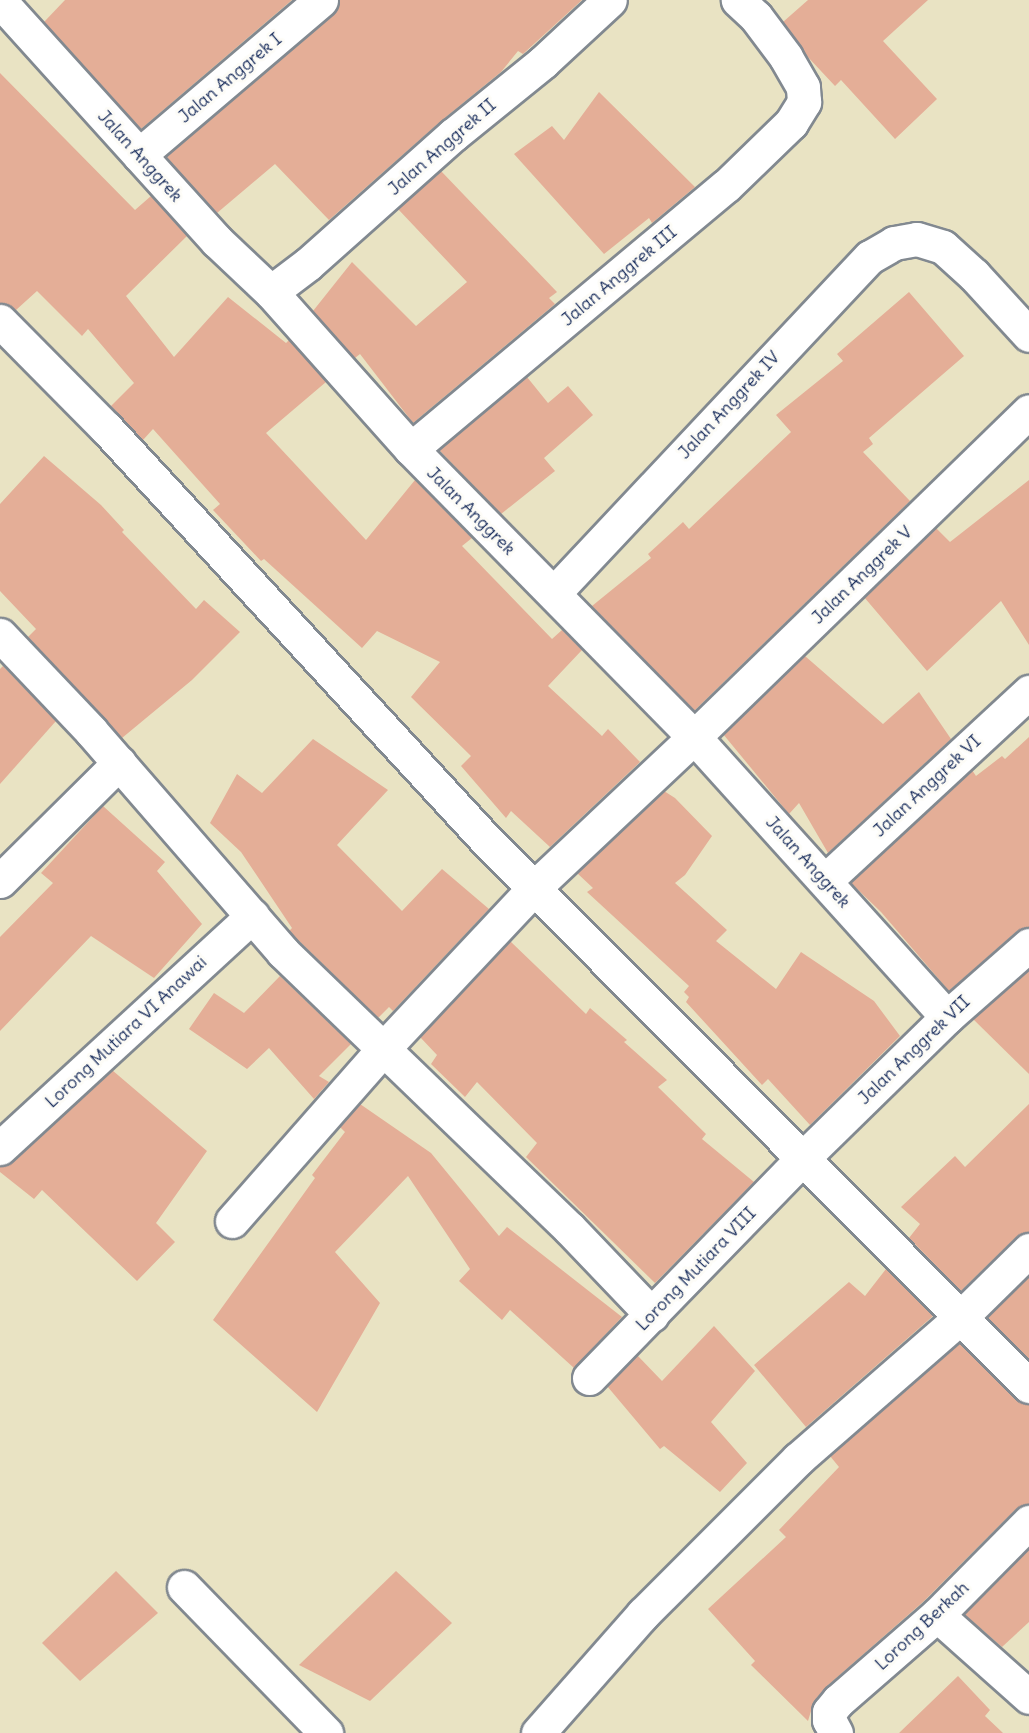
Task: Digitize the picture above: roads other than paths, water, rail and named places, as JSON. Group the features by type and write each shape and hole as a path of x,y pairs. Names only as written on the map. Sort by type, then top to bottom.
{"street":[{"name":"Jalan Anggrek I","path":"139,155 321,0"},
{"name":"Jalan Anggrek II","path":"271,292 308,264 453,135 543,62 610,0"},
{"name":"Jalan Anggrek III","path":"411,449 726,186 791,123 804,102 803,87 786,57 756,17 738,0"},
{"name":"Jalan Anggrek","path":"0,1 217,241 271,292 411,449 694,737 947,1017"},
{"name":"Jalan Anggrek IV","path":"554,593 870,257 894,243 917,239 943,247 974,275 1029,336"},
{"path":"0,321 106,428 486,840 802,1159 962,1316 1029,1386"},
{"name":"Jalan Anggrek V","path":"232,1221 383,1049 535,887 694,737 1029,411"},
{"path":"0,635 119,763 283,952 569,1228 652,1316"},
{"name":"Jalan Anggrek VI","path":"825,880 1029,692"},
{"path":"0,881 119,763"},
{"name":"Lorong Mutiara VI Anawai","path":"0,1148 252,916"},
{"name":"Jalan Anggrek VII","path":"802,1159 947,1017 1029,945"},
{"name":"Lorong Mutiara VIII","path":"590,1378 802,1159"},
{"path":"538,1733 643,1614 798,1459 962,1316 1029,1250"},
{"name":"Lorong Berkah","path":"836,1733 829,1720 829,1712 838,1701 937,1615 1029,1522"},
{"path":"184,1587 326,1733"},
{"path":"937,1615 1029,1697"}]}
